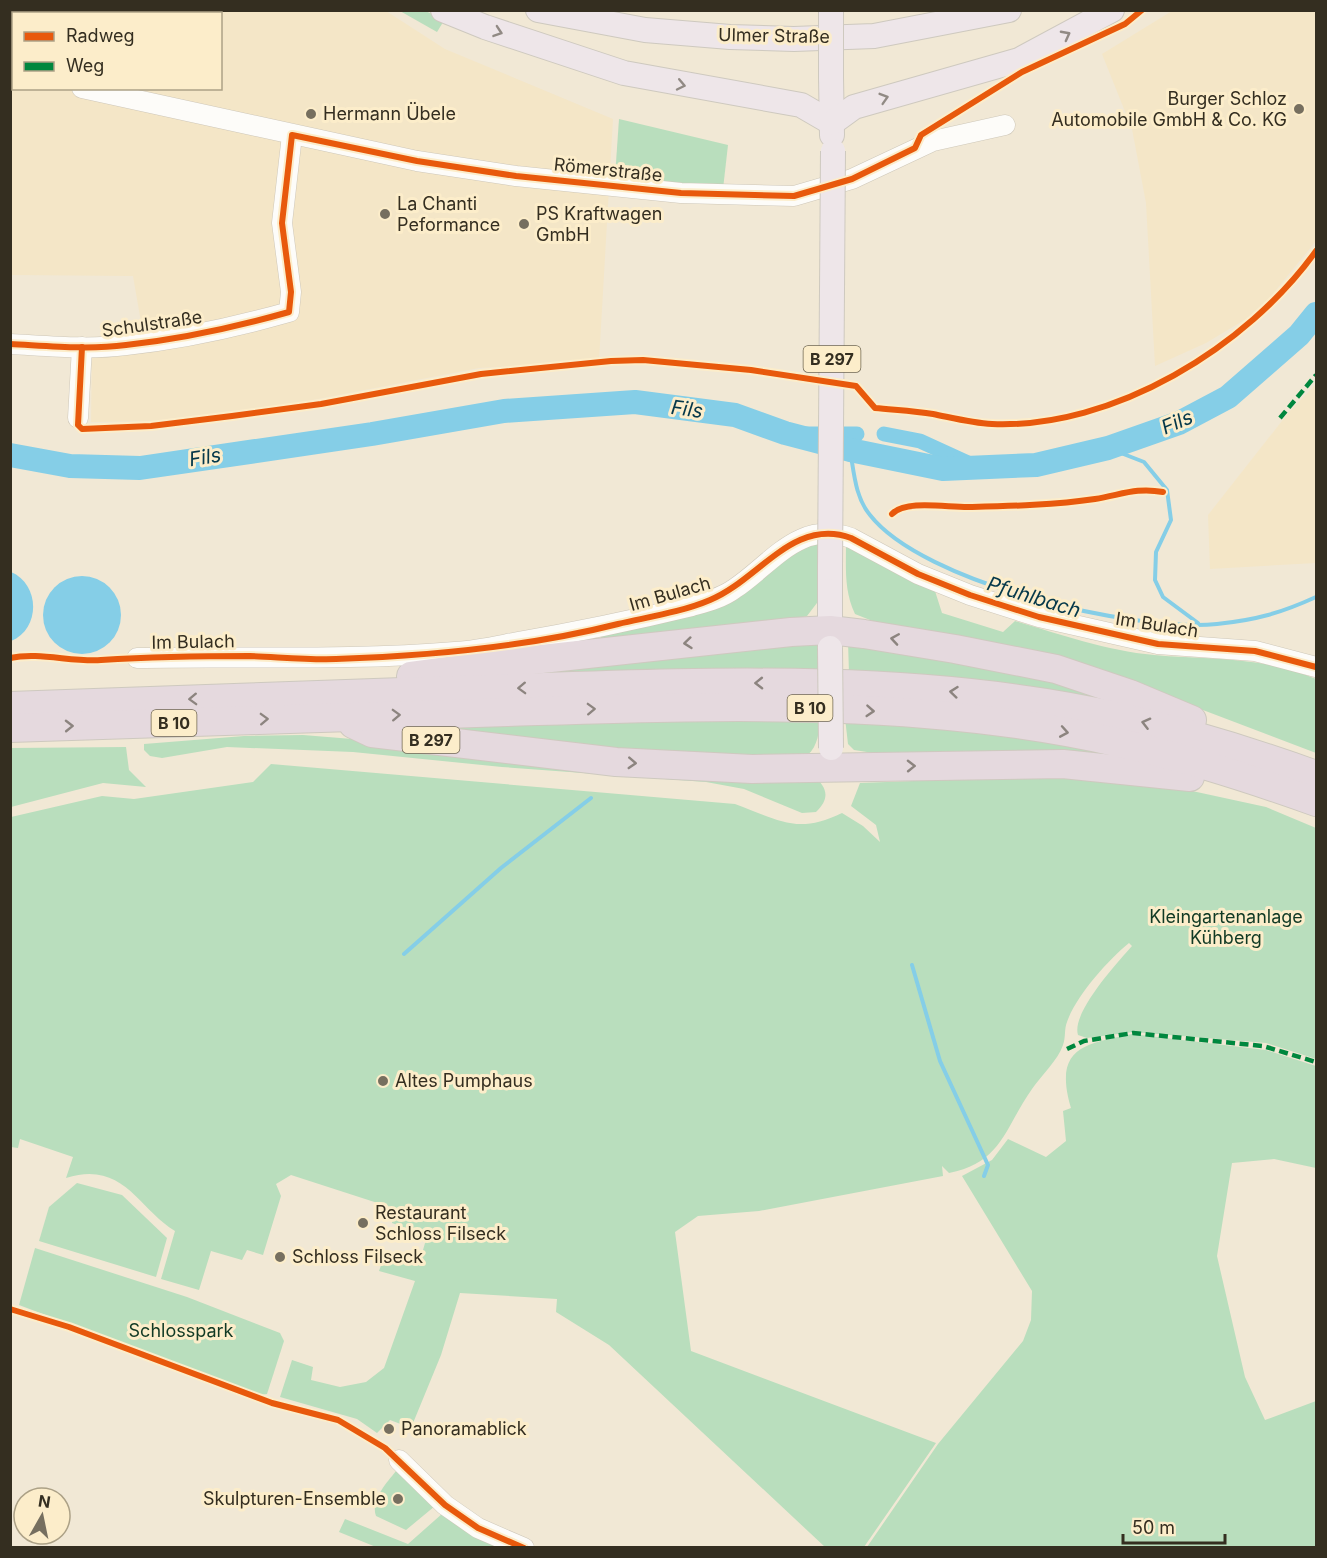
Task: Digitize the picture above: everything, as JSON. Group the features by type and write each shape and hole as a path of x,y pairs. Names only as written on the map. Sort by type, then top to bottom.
{"highway":[{"name":"B 10","path":"337,706 374,681 523,661 791,632 830,639"},
{"path":"830,639 955,649 1056,669 1130,694 1233,735 1263,756"},
{"name":"B 10","path":"10,728 719,683 905,688 986,695 1118,716 1263,756 1317,775"},
{"name":"B 10","path":"10,706 851,709 1047,729 1119,742 1274,787 1317,802"},
{"name":"B 297","path":"337,706 372,733 616,762 752,769 831,757"},
{"name":"B 10","path":"831,757 1063,764 1160,772 1235,787 1274,787"}],"main road":[{"path":"443,10 485,27 624,73 801,105 832,123 854,107 1019,60 1112,10"},
{"name":"Ulmer Straße","path":"538,10 645,30 730,37 794,39 874,36 1009,10"},
{"name":"B 297","path":"831,10 833,151 831,757"}],"street":[{"name":"Römerstraße","path":"91,90 417,161 516,176 681,193 794,196 852,180 933,141 1005,125"},
{"name":"Schulstraße","path":"10,344 82,347 127,345 224,330 289,312 291,306 282,223 292,135"},
{"path":"78,418 82,347"},
{"name":"Im Bulach","path":"137,658 249,656 334,659 458,652 601,628 708,601 734,590 762,565 797,541 818,532 840,533 918,574 970,595 1039,617 1158,644 1255,651 1317,667"},
{"path":"399,1460 446,1505 478,1528 524,1548"}],"shaded area":[{"path":"11,11 386,11 445,49 613,119 599,361 479,368 297,403 152,421 91,422 92,352 146,351 133,276 11,275"},
{"path":"1172,11 1316,11 1316,241 1271,296 1246,319 1206,343 1155,366 1146,203 1132,129 1102,54"},
{"path":"1316,384 1316,563 1210,569 1208,515 1289,412"}],"green space":[{"path":"400,11 425,11 445,19 437,32"},
{"path":"619,119 728,145 723,189 615,177"},
{"path":"818,537 820,599 807,616 786,621 601,640 600,631 711,606"},
{"path":"846,543 935,591 942,613 1003,632 1015,621 1119,650 1256,663 1276,666 1316,679 1316,753 1124,680 875,622 855,614 847,588"},
{"path":"817,640 819,676 454,680"},
{"path":"848,641 985,663 1152,712 849,674"},
{"path":"819,717 817,740 812,750 804,758 633,753 409,723"},
{"path":"845,718 917,723 1154,759 880,754 854,750 848,744"},
{"path":"303,735 813,776 822,784 825,798 816,812 802,813 744,789 706,782 502,767 353,752 227,747 162,758 150,756 144,750 144,744 244,736"},
{"path":"126,747 129,770 146,787 103,783 11,807 11,748"},
{"name":"Kleingartenanlage Kühberg","path":"271,764 735,804 788,823 812,823 842,813 863,826 880,842 876,825 851,806 860,783 1019,777 1146,781 1266,807 1316,828 1316,1059 1266,1043 1133,1032 1087,1038 1078,1035 1081,1014 1106,976 1132,946 1129,943 1085,990 1067,1022 1061,1051 1032,1089 1000,1142 981,1161 949,1173 942,1166 943,1176 759,1211 698,1216 675,1232 691,1351 936,1443 864,1547 825,1547 609,1345 556,1312 557,1299 460,1293 441,1355 411,1428 390,1420 377,1433 357,1419 280,1397 292,1360 313,1367 311,1380 340,1387 366,1382 384,1368 415,1281 379,1271 385,1254 421,1257 427,1236 392,1223 393,1208 291,1175 276,1184 281,1196 263,1255 247,1250 242,1260 211,1251 199,1290 161,1279 175,1231 162,1222 128,1189 102,1176 86,1174 66,1178 73,1157 20,1139 18,1148 11,1147 11,817 102,796 134,799 253,782"},
{"path":"1132,1034 1266,1050 1316,1066 1316,1168 1274,1159 1232,1163 1217,1256 1245,1377 1265,1420 1316,1401 1316,1547 867,1547 938,1444 1023,1341 1031,1320 1032,1291 962,1176 992,1160 1008,1139 1046,1157 1066,1141 1063,1111 1071,1108 1066,1072 1070,1060 1087,1046"},
{"path":"77,1183 122,1195 167,1238 156,1277 39,1241 49,1207"},
{"name":"Schlosspark","path":"35,1248 187,1297 280,1333 284,1341 267,1394 259,1395 19,1305"},
{"path":"397,1470 435,1506 406,1530 376,1516 375,1510 375,1504 381,1491"},
{"path":"443,1513 512,1547 376,1547 339,1532 345,1519 408,1544"}],"water":[{"path":"11,572 21,578 27,586 32,596 33,606 28,627 11,641"},
{"path":"82,576 97,579 110,587 118,600 121,615 118,630 110,643 97,651 82,654 67,651 54,643 46,630 43,615 46,600 54,587 67,579"}],"waterway":[{"name":"Fils","path":"10,455 70,466 140,468 372,434 504,411 635,402 735,415 785,433 850,450 943,469 1036,465 1108,448 1179,423 1228,397 1299,335 1316,314"},
{"path":"789,434 857,434"},
{"path":"884,434 920,441 979,468"},
{"path":"1108,448 1144,462 1167,490 1171,520 1156,552 1155,580 1163,597 1198,623"},
{"name":"Pfuhlbach","path":"850,450 856,484 865,508 897,540 935,562 981,581 1032,598 1134,620 1217,624 1280,612 1316,597"},
{"path":"404,954 501,868 591,798"},
{"path":"912,965 940,1061 988,1165 984,1176"}],"marked path":[{"path":"1280,418 1316,375"},
{"path":"1067,1049 1084,1041 1133,1033 1263,1046 1316,1062"}],"cycle path":[{"path":"10,344 54,347 126,345 208,332 289,312 291,292 282,223 292,135 417,161 516,176 681,193 794,196 852,179 915,148 921,135 1022,72 1125,24 1142,10"},
{"path":"82,347 78,425 82,429 151,426 321,404 481,374 643,360 751,370 856,386 875,408 926,413 992,424 1038,422 1084,413 1130,397 1174,375 1215,349 1253,319 1287,286 1316,251"},
{"path":"892,514 899,509 917,505 971,507 1033,505 1095,499 1136,491 1163,492"},
{"path":"10,658 32,656 90,660 250,656 336,659 443,653 549,639 665,614 710,600 728,591 794,543 811,536 830,534 851,538 918,574 970,595 1039,617 1158,644 1255,651 1316,667"},
{"path":"10,1309 69,1327 272,1403 338,1420 385,1448 445,1505 478,1528 524,1548"}],"place":[{"name":"Burger Schloz Automobile GmbH & Co. KG","path":"1299,109"},
{"name":"Hermann Übele","path":"311,114"},
{"name":"La Chanti Peformance","path":"385,214"},
{"name":"PS Kraftwagen GmbH","path":"524,224"},
{"name":"Altes Pumphaus","path":"383,1081"},
{"name":"Restaurant Schloss Filseck","path":"363,1223"},
{"name":"Schloss Filseck","path":"280,1257"},
{"name":"Panoramablick","path":"389,1429"},
{"name":"Skulpturen-Ensemble","path":"398,1499"}]}
